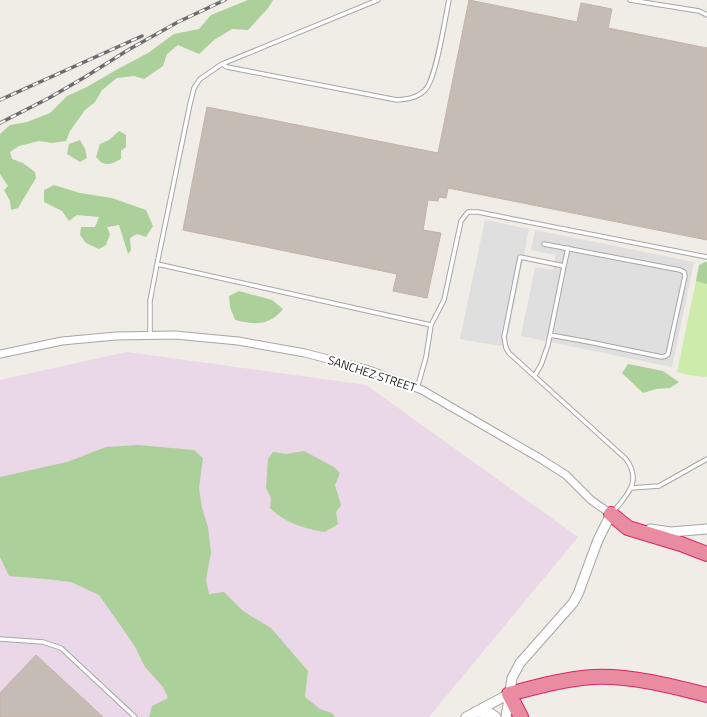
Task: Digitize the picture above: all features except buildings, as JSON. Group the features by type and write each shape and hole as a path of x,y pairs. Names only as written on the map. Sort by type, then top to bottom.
{"highway":[{"path":"611,514 628,528 681,544 707,554"},
{"path":"521,717 509,694 566,680 593,677 625,678 707,695"}],"street":[{"name":"SANCHEZ STREET","path":"0,354 62,341 116,336 175,335 238,341 305,353 366,369 417,389 542,459 566,475 591,500 611,514 633,525 671,532 707,529"},
{"path":"506,717 512,678 520,662 573,603 578,594 598,540 611,514"},
{"path":"466,717 509,694"},
{"path":"475,712 490,713 496,717"}],"lane":[{"path":"150,336 150,301 157,264 190,104 194,88 200,79 222,64 378,0"},
{"path":"222,64 227,67 396,100 413,99 426,90 434,76 449,0"},
{"path":"630,0 699,11 707,15"},
{"path":"417,389 426,358 431,325 444,300 461,221 468,212 486,213 707,257"},
{"path":"544,244 684,272 668,354 662,358 550,335"},
{"path":"535,375 542,365 545,357 568,248"},
{"path":"564,266 520,257 504,337 505,343 509,352 626,459 631,466 634,480 631,488 611,514"},
{"path":"157,264 431,325"},
{"path":"631,488 659,486 707,459"},
{"path":"0,639 43,642 60,648 135,717"}],"shaded area":[{"path":"485,220 529,229 507,340 501,346 460,339"},
{"path":"535,230 694,262 672,367 521,336 535,267 553,270 556,255 531,250"},
{"path":"127,352 366,385 578,537 429,717 0,717 0,380"}],"green space":[{"path":"248,0 273,0 269,7 248,30 232,29 214,40 199,54 178,45 167,54 163,66 144,79 134,76 117,78 102,90 95,102 85,110 70,131 66,141 52,143 39,141 19,146 10,152 12,159 23,163 35,172 36,178 18,208 11,210 10,201 4,190 8,186 0,174 0,134 10,125 27,122 50,113 67,96 87,87 148,53 174,34 199,29 211,15"},
{"path":"119,131 126,135 126,147 121,151 121,159 114,163 105,164 96,157 100,144 109,140"},
{"path":"80,140 85,149 87,158 80,162 67,154 69,144"},
{"path":"54,185 80,193 112,198 146,210 153,226 146,237 137,234 130,238 131,250 128,254 119,225 107,227 110,234 106,245 99,249 86,243 80,235 81,227 95,227 99,217 77,215 69,221 62,211 44,202 44,190"},
{"path":"707,262 707,284 696,281 699,265"},
{"path":"696,281 707,283 707,377 677,372"},
{"path":"239,291 272,300 283,309 272,319 261,323 249,323 235,320 230,307 229,296"},
{"path":"628,364 663,371 679,382 670,388 656,389 643,393 622,373"},
{"path":"138,445 194,450 203,458 199,488 202,508 208,527 211,552 206,580 209,594 224,592 243,611 271,628 308,671 305,697 320,709 332,713 335,717 149,717 152,706 168,698 163,687 145,667 134,645 99,595 71,582 9,576 0,557 0,477 67,462 106,447"},
{"path":"304,451 334,467 340,473 335,485 341,505 336,512 338,524 325,532 289,522 270,508 271,498 266,488 268,459 273,452 286,454"}],"railway":[{"path":"0,123 49,98 128,50 178,22 225,0"},
{"path":"0,100 142,36"}]}
